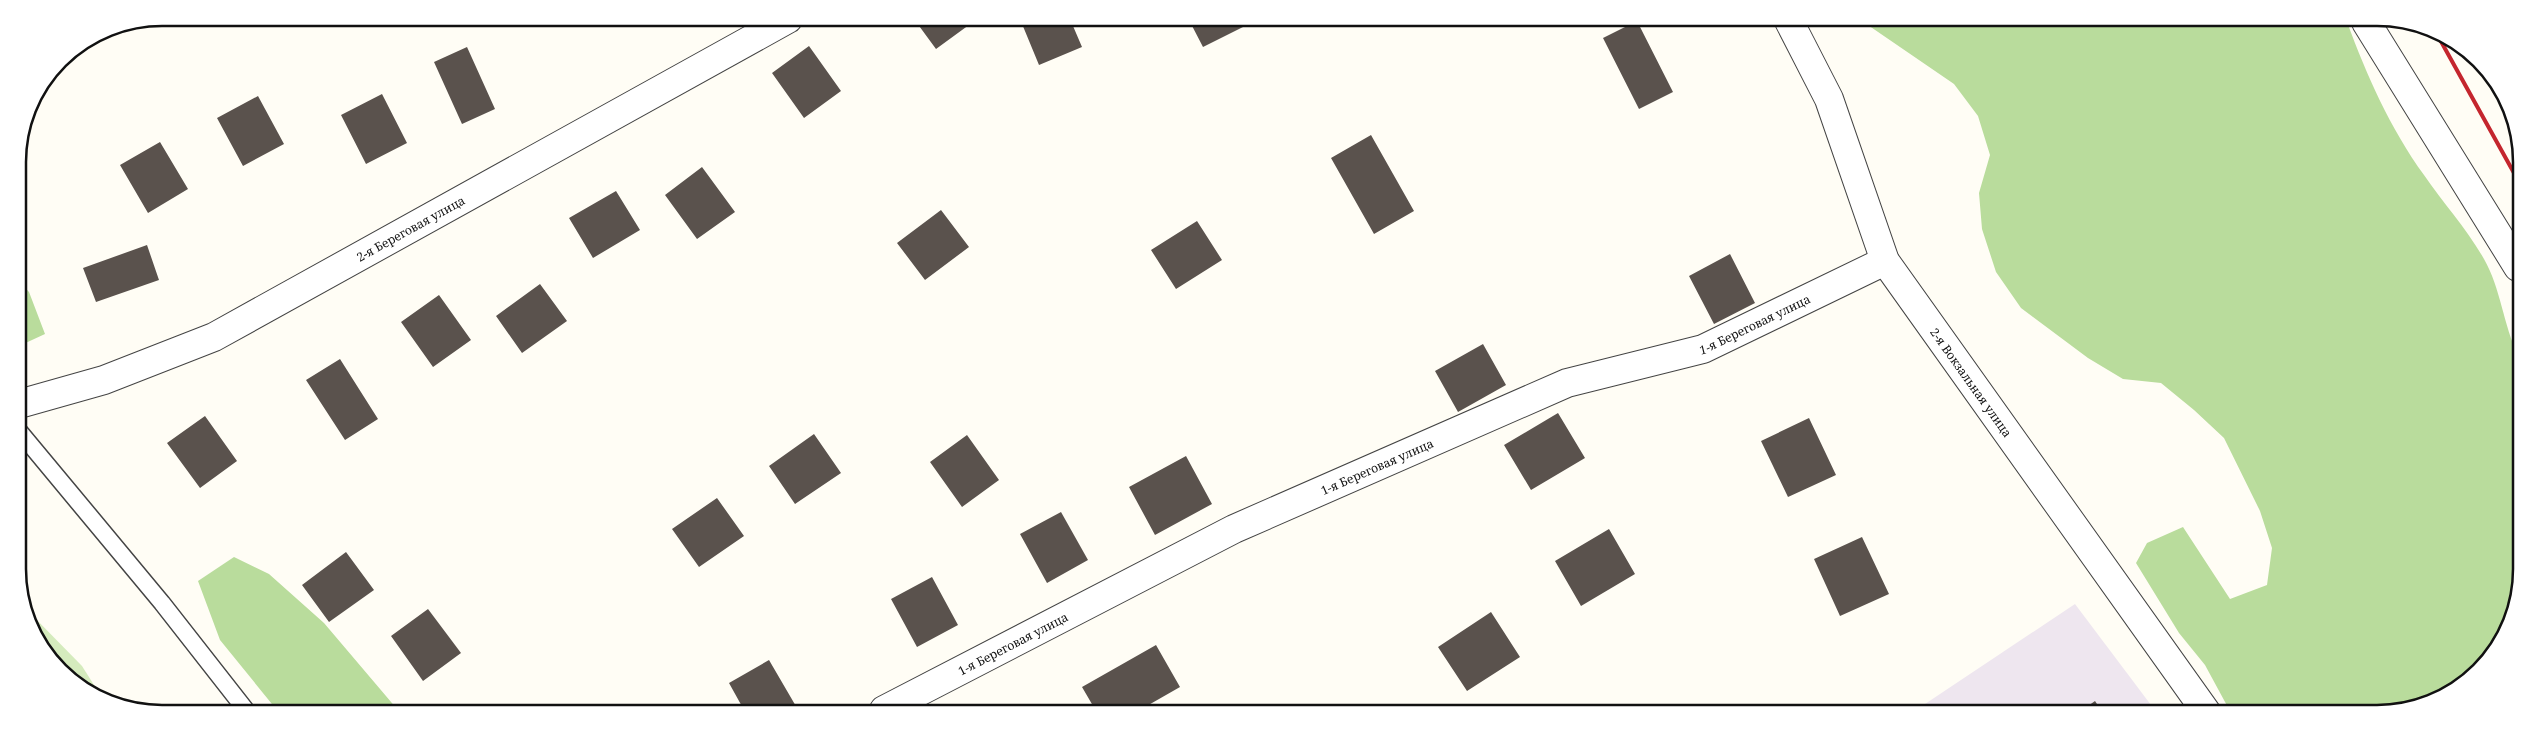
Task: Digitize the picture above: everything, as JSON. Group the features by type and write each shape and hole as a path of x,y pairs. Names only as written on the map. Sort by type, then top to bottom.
{"street":[{"name":"2-я Береговая улица","path":"26,402 104,380 214,337 775,26"},
{"name":"2-я Вокзальная улица","path":"1792,26 1829,99 1885,261 2201,704"},
{"path":"2368,26 2513,259"},
{"name":"1-я Береговая улица","path":"894,705 1234,529 1567,383 1703,349 1885,261"}],"lane":[{"path":"26,440 162,603 242,705"}],"shaded area":[{"path":"2075,604 2150,704 1925,704"}],"green space":[{"path":"1869,26 2349,26 2371,82 2400,139 2470,237 2490,270 2513,343 2512,587 2499,629 2479,659 2467,671 2445,687 2421,698 2404,702 2386,704 2226,704 2205,665 2179,633 2136,563 2147,543 2183,527 2230,599 2267,585 2272,548 2260,511 2224,438 2194,410 2161,383 2123,379 2088,358 2021,308 1996,272 1982,229 1979,193 1990,155 1978,116 1954,84"},
{"path":"27,289 29,292 45,334 27,343"},
{"path":"234,557 269,574 324,623 394,705 273,705 220,640 198,581"},
{"path":"35,619 82,666 96,688 79,677 54,652"}],"building":[{"path":"919,26 968,26 936,49"},
{"path":"1023,26 1073,26 1082,47 1039,65"},
{"path":"1192,26 1245,26 1203,47"},
{"path":"1627,26 1640,26 1673,92 1639,109 1603,38"},
{"path":"809,46 841,91 804,118 772,73"},
{"path":"467,47 495,109 462,124 434,62"},
{"path":"382,94 407,143 366,164 341,115"},
{"path":"258,96 284,144 243,166 217,118"},
{"path":"1371,135 1414,211 1374,234 1331,158"},
{"path":"160,142 188,189 148,213 120,165"},
{"path":"702,167 735,212 697,239 665,195"},
{"path":"616,191 640,230 593,258 569,218"},
{"path":"941,210 969,247 925,280 897,243"},
{"path":"1197,221 1222,260 1176,289 1151,250"},
{"path":"147,245 159,280 96,302 83,268"},
{"path":"1730,254 1755,303 1714,324 1689,276"},
{"path":"540,284 567,321 522,353 496,316"},
{"path":"439,295 471,340 433,367 401,322"},
{"path":"1483,344 1506,385 1458,412 1435,371"},
{"path":"340,359 378,419 345,440 306,380"},
{"path":"1558,413 1585,458 1531,490 1504,445"},
{"path":"205,416 237,461 200,488 167,443"},
{"path":"1809,418 1836,475 1788,497 1761,441"},
{"path":"814,434 841,473 795,504 769,466"},
{"path":"967,435 999,480 962,507 930,462"},
{"path":"1186,456 1212,504 1155,535 1129,487"},
{"path":"717,498 744,536 699,567 672,529"},
{"path":"1061,512 1088,560 1047,583 1020,534"},
{"path":"1609,529 1635,574 1581,606 1555,561"},
{"path":"1862,537 1889,594 1840,616 1814,559"},
{"path":"346,552 374,590 329,622 302,585"},
{"path":"932,577 958,625 917,647 891,599"},
{"path":"428,609 461,653 423,681 391,636"},
{"path":"1491,612 1520,657 1467,691 1438,647"},
{"path":"1156,645 1180,687 1149,705 1092,705 1082,687"},
{"path":"769,660 795,705 741,705 729,683"}],"railway":[{"path":"2442,43 2513,171"}]}
